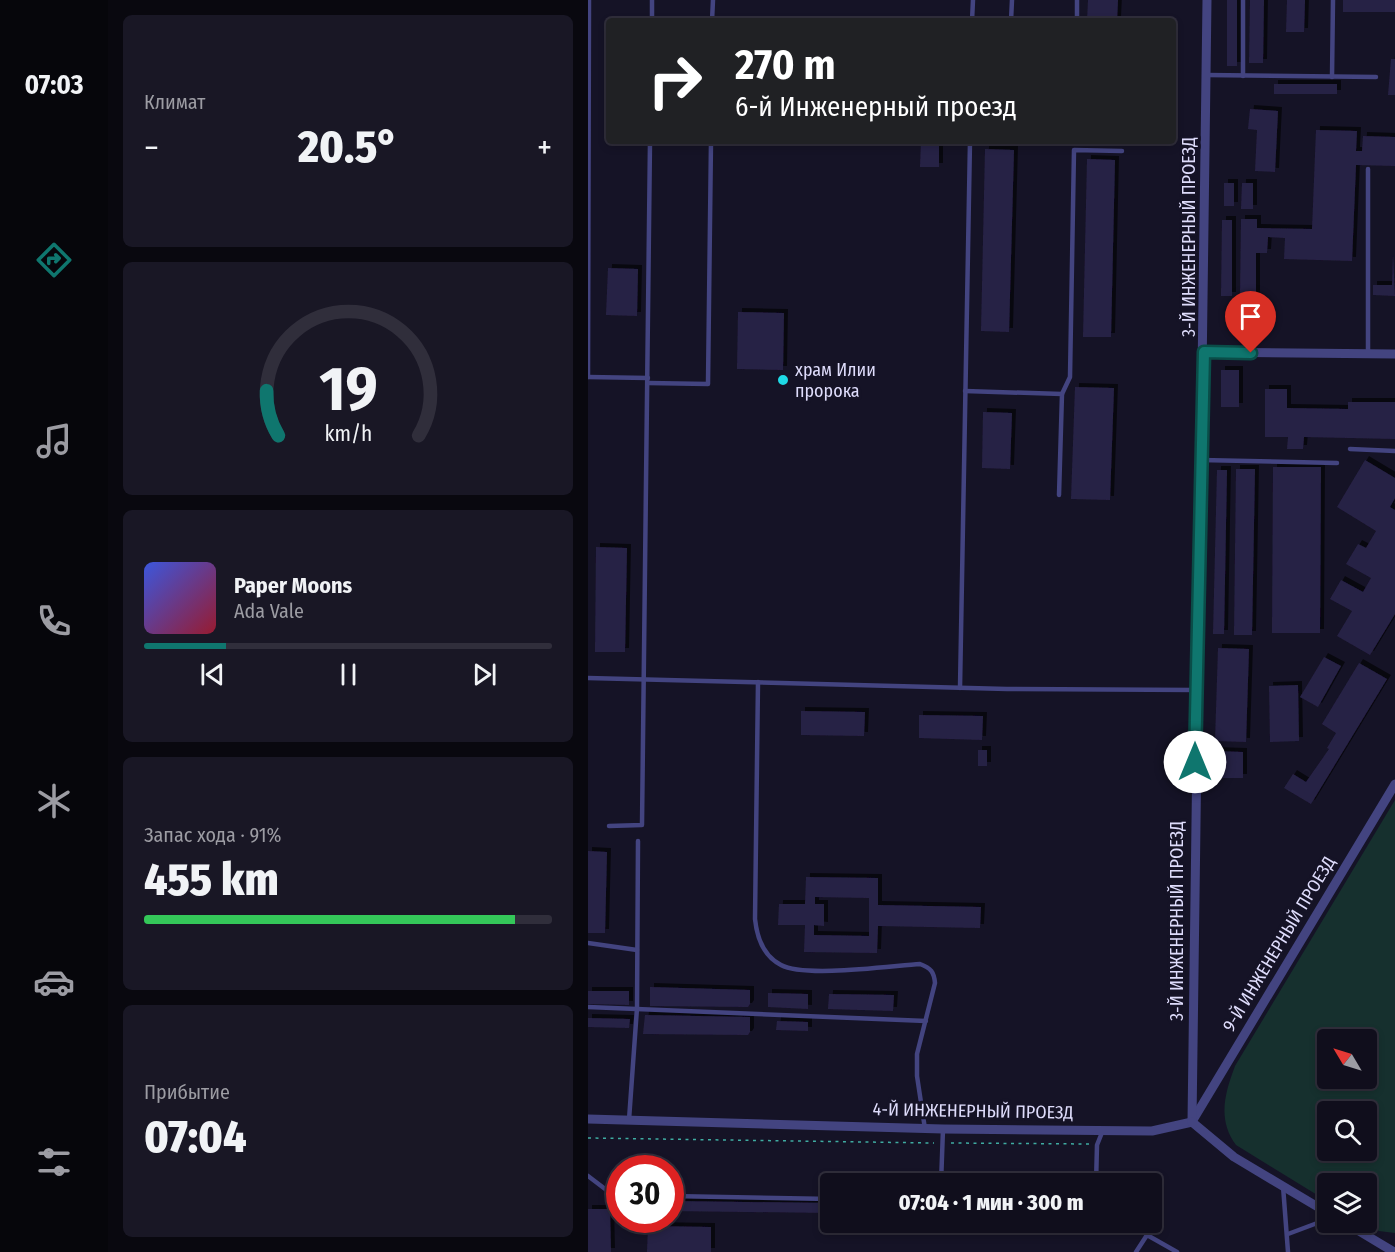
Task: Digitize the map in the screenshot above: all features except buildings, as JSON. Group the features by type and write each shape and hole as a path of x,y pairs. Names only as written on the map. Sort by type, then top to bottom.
{"street":[{"name":"3-Й ИНЖЕНЕРНЫЙ ПРОЕЗД","path":"1192,1122 1195,690 1204,352 1207,0"},
{"path":"1204,352 1395,354"},
{"name":"9-Й ИНЖЕНЕРНЫЙ ПРОЕЗД","path":"1192,1122 1395,784"},
{"name":"4-Й ИНЖЕНЕРНЫЙ ПРОЕЗД","path":"588,1119 925,1129 1152,1131 1192,1122"},
{"path":"1192,1122 1233,1157 1317,1206"},
{"path":"1363,1233 1395,1252"}],"lane":[{"path":"589,0 588,377 708,384 711,144"},
{"path":"652,0 652,18"},
{"path":"712,18 713,0"},
{"path":"972,18 973,0"},
{"path":"1011,0 1011,18"},
{"path":"1077,0 1077,18"},
{"path":"1242,76 1243,0"},
{"path":"1332,77 1333,0"},
{"path":"1206,75 1376,78"},
{"path":"609,826 642,825 650,144"},
{"path":"960,688 970,144"},
{"path":"1059,495 1062,394 1070,377 1074,150 1122,151"},
{"path":"1368,169 1368,354"},
{"path":"965,391 1062,394"},
{"path":"1350,449 1395,451"},
{"path":"1201,460 1337,463"},
{"path":"588,678 960,688 1195,690"},
{"path":"758,682 755,919 761,946 769,956 789,969 856,970 920,964 928,967 934,974 935,983 917,1054 917,1076 925,1129"},
{"path":"629,1120 637,1008 638,841"},
{"path":"588,943 637,950"},
{"path":"588,1007 926,1021"},
{"path":"941,1173 943,1129"},
{"path":"1096,1173 1097,1144 1103,1129"},
{"path":"588,1176 606,1190"},
{"path":"1283,1186 1288,1252"},
{"path":"684,1196 820,1199"},
{"path":"1288,1234 1317,1223"},
{"path":"1136,1252 1148,1235 1177,1252"}],"path":[{"path":"588,1138 1097,1144"}],"green space":[{"path":"1395,800 1395,1233 1377,1230 1377,1173 1317,1173 1317,1195 1236,1145 1226,1125 1225,1106 1228,1086 1235,1066"}],"place":[{"name":"храм Илии пророка","path":"783,380"}],"route":[{"path":"1195,762 1204,352 1251,353"}]}
